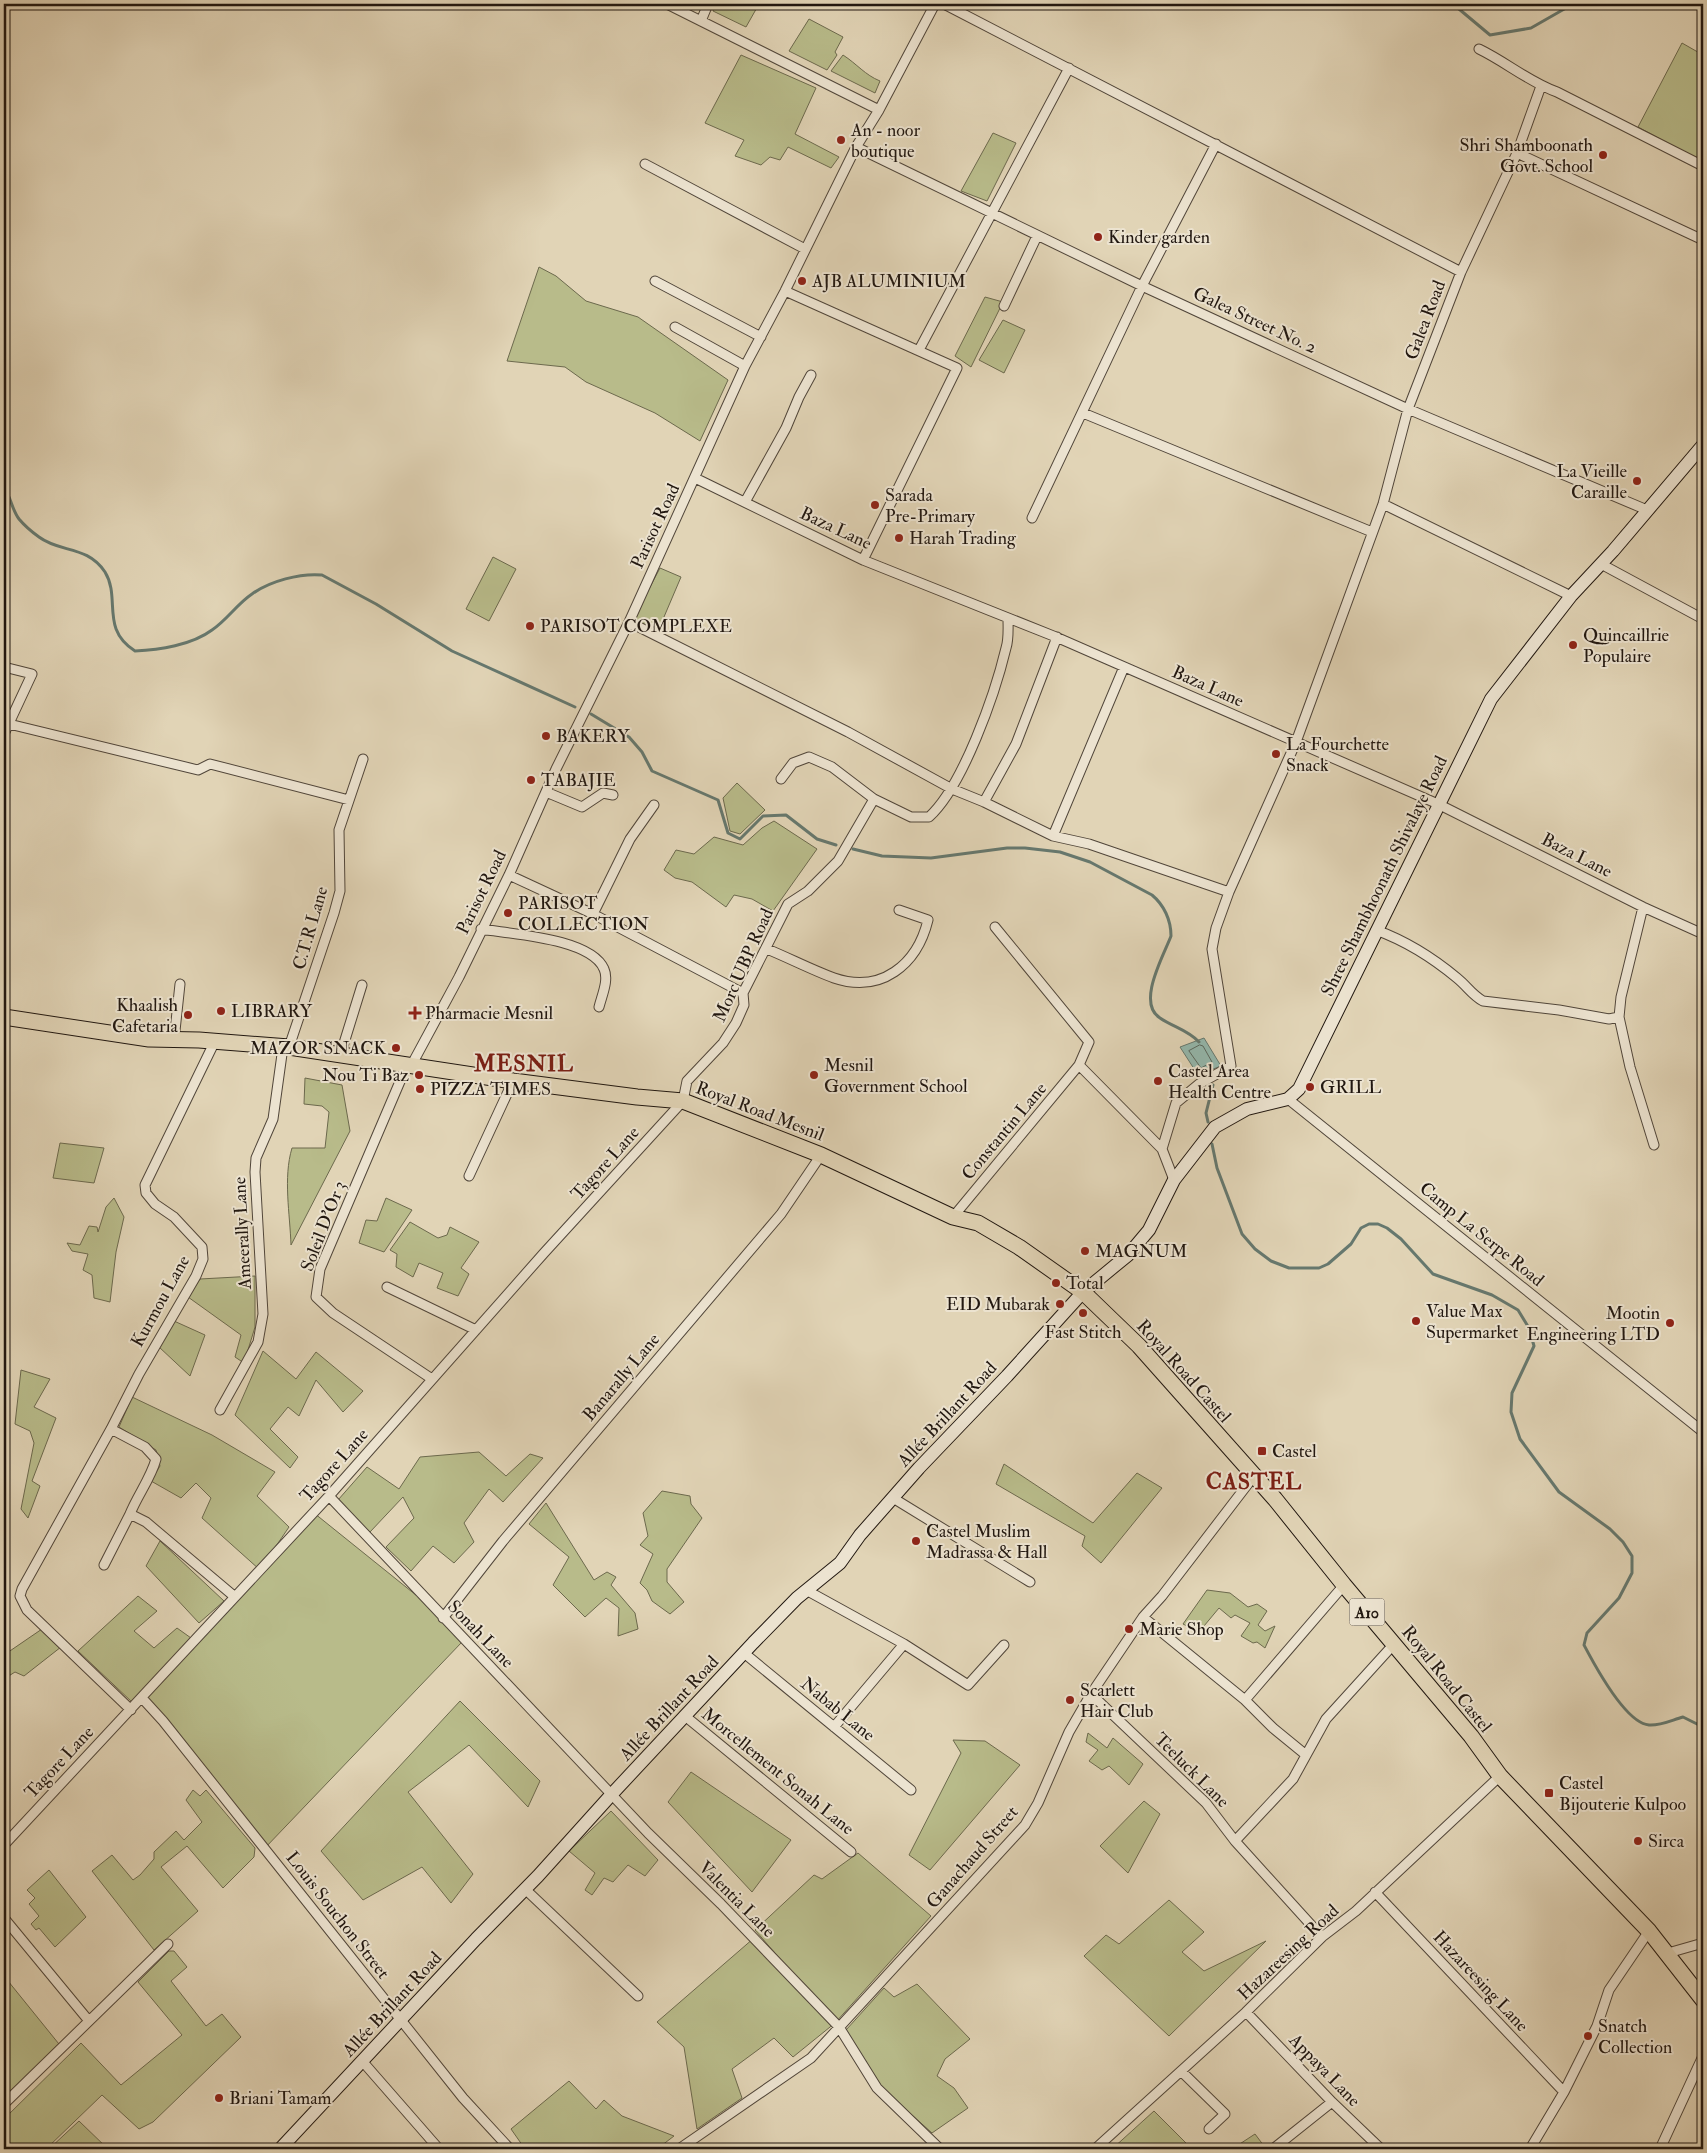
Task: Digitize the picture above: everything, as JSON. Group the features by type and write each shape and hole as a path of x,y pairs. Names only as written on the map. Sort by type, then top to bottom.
{"main road":[{"name":"Shree Shambhoonath Shivalaye Road","path":"1288,1099 1305,1081 1376,930 1491,699 1571,596 1601,564 1703,444"},
{"name":"Royal Road Mesnil","path":"4,1017 137,1037 286,1047 513,1081 683,1101 821,1155 953,1217 978,1223 1011,1242 1084,1292"},
{"path":"1084,1292 1128,1255 1149,1230 1174,1180 1215,1127 1247,1108 1288,1099"},
{"name":"Royal Road Castel","path":"1084,1292 1139,1346 1275,1499 1344,1585 1471,1736 1500,1776 1650,1931 1703,2000"},
{"name":"Allée Brillant Road","path":"280,2149 613,1796 744,1653 806,1590 840,1563 860,1535 893,1498 1084,1292"}],"street":[{"path":"667,4 879,110"},
{"path":"701,21 708,4"},
{"name":"Parisot Road","path":"409,1066 459,977 509,875 546,792 629,622 745,366 785,291 856,147 879,110 935,4"},
{"path":"944,4 1461,272"},
{"path":"1478,49 1498,59 1541,86 1558,92 1703,166"},
{"path":"919,350 1069,68"},
{"name":"Galea Road","path":"1162,1149 1176,1103 1198,1084 1230,1068 1212,950 1216,928 1229,892 1296,742 1383,504 1408,409 1461,272 1517,152 1541,86"},
{"path":"1032,518 1142,286 1216,144"},
{"name":"Galea Street No. 2","path":"856,147 1142,286 1408,409 1647,510"},
{"path":"1517,152 1703,240"},
{"path":"645,164 805,249"},
{"path":"1004,306 1037,236"},
{"path":"655,282 761,337"},
{"path":"785,291 956,368 863,560"},
{"path":"675,327 745,366"},
{"path":"745,502 782,436 798,397 812,375"},
{"path":"1083,413 1372,532"},
{"name":"Baza Lane","path":"695,478 863,560 1057,637 1438,804 1643,907 1703,934"},
{"path":"1383,504 1571,596"},
{"path":"1601,564 1703,619"},
{"path":"781,779 793,764 809,757 832,767 874,798 911,817 930,817 941,806 964,765 996,682 1007,646 1008,618"},
{"path":"629,622 848,732 952,789 984,802 1053,836 1088,844 1229,892"},
{"path":"984,802 1016,744 1057,637"},
{"path":"4,666 32,674 4,734"},
{"path":"1053,836 1124,667"},
{"path":"9,724 198,770 210,764 349,800"},
{"name":"C.T.R Lane","path":"286,1047 334,913 340,891 338,830 363,759"},
{"path":"546,792 582,807 602,792 613,796"},
{"name":"Morc UBP Road","path":"683,1101 687,1081 723,1043 736,1023 744,1005 743,993 767,949 788,904 808,890 838,861 874,798"},
{"path":"592,914 630,839 654,806"},
{"path":"509,875 592,914 743,993"},
{"path":"1643,907 1621,997 1619,1017 1630,1067 1654,1145"},
{"path":"767,949 836,978 860,982 889,977 910,961 925,934 928,920 899,910"},
{"name":"Constantin Lane","path":"953,1217 1080,1064 1089,1042 995,927"},
{"path":"481,929 564,943 595,957 604,969 606,976 599,1007"},
{"path":"1376,930 1400,939 1422,952 1457,978 1472,995 1483,1001 1559,1010 1609,1019 1619,1017"},
{"path":"174,1040 180,984"},
{"path":"340,1056 362,985"},
{"name":"Kurmou Lane","path":"131,1710 28,1610 20,1596 22,1589 111,1429 131,1388 196,1276 203,1259 202,1247 174,1217 155,1204 146,1192 145,1185 215,1041"},
{"name":"Ameerally Lane","path":"220,1410 258,1342 263,1314 255,1172 256,1158 273,1119 286,1047"},
{"path":"1080,1064 1162,1149 1174,1180"},
{"name":"Soleil D'Or 3","path":"409,1066 320,1269 316,1297 333,1313 432,1379"},
{"path":"469,1176 513,1081"},
{"name":"Camp La Serpe Road","path":"1288,1099 1703,1432"},
{"name":"Tagore Lane","path":"5,1841 131,1710 329,1496 683,1101"},
{"name":"Banarally Lane","path":"443,1618 503,1541 781,1214 821,1155"},
{"path":"387,1287 476,1330"},
{"path":"104,1565 137,1496 154,1468 156,1460 145,1447 111,1429"},
{"name":"Ganachaud Street","path":"680,2149 811,2058 1025,1825 1038,1803 1069,1732 1091,1694 1143,1617 1162,1596 1254,1476"},
{"name":"Sonah Lane","path":"329,1496 613,1796"},
{"path":"893,1498 1030,1582"},
{"path":"130,1514 146,1522 235,1597"},
{"path":"1245,1700 1344,1585"},
{"path":"806,1590 904,1644 968,1684 1004,1644"},
{"path":"1143,1617 1245,1700 1273,1728 1306,1755"},
{"path":"834,1728 904,1644"},
{"path":"1235,1841 1293,1778 1326,1719 1394,1644"},
{"name":"Nabab Lane","path":"744,1653 911,1790"},
{"name":"Teeluck Lane","path":"1091,1694 1206,1803 1235,1841 1322,1937"},
{"name":"Louis Souchon Street","path":"142,1698 163,1721 463,2098 510,2149"},
{"name":"Morcellement Sonah Lane","path":"685,1716 851,1852"},
{"name":"Hazareesing Road","path":"1095,2149 1246,2012 1322,1937 1356,1911 1500,1776"},
{"name":"Valentia Lane","path":"613,1796 721,1904 839,2027 877,2088 940,2149"},
{"path":"525,1889 638,1996"},
{"name":"Hazareesing Lane","path":"1375,1892 1564,2092"},
{"path":"4,1918 89,2021"},
{"path":"1533,2147 1564,2092 1597,2026 1609,1990 1650,1931"},
{"path":"1668,1953 1703,1943"},
{"path":"4,2104 168,1944"},
{"name":"Appaya Lane","path":"1246,2012 1332,2102 1381,2149"},
{"path":"1660,2149 1703,2056"},
{"path":"363,2062 439,2149"},
{"path":"1181,2071 1225,2114 1209,2129"},
{"path":"1273,2149 1332,2102"}],"green space":[{"path":"716,4 759,4 746,27 713,11"},
{"path":"809,19 843,37 835,52 837,55 827,70 789,51"},
{"path":"1682,43 1703,55 1703,162 1638,127"},
{"path":"741,55 816,88 795,134 839,157 831,168 788,147 780,160 770,157 761,165 735,156 744,140 705,123"},
{"path":"843,55 870,76 880,81 875,93 831,71"},
{"path":"993,133 1016,143 987,201 961,191"},
{"path":"539,267 556,276 586,301 638,317 728,380 700,441 655,413 586,382 565,367 507,361"},
{"path":"985,297 1003,302 971,367 955,356"},
{"path":"1003,320 1025,330 1004,373 979,360"},
{"path":"493,557 516,569 489,621 466,609"},
{"path":"660,568 681,577 658,631 632,621"},
{"path":"737,783 765,810 740,834 730,831 723,798"},
{"path":"774,821 817,849 773,911 752,899 734,895 726,907 692,882 675,878 664,870 676,850 694,854 714,837 743,845 762,828"},
{"path":"305,1078 342,1085 350,1131 291,1245 287,1184 292,1148 325,1148 329,1112 322,1106 304,1104"},
{"path":"60,1143 104,1148 94,1183 53,1178"},
{"path":"114,1198 124,1217 116,1252 110,1302 94,1298 92,1275 83,1270 88,1254 72,1251 67,1243 80,1245 89,1226 97,1227 98,1232 106,1207"},
{"path":"386,1198 412,1210 384,1252 359,1243 366,1220 377,1221"},
{"path":"410,1222 438,1238 447,1235 450,1227 479,1242 461,1268 469,1274 458,1296 437,1288 443,1273 419,1263 413,1277 396,1267 397,1254 390,1250"},
{"path":"255,1276 255,1327 244,1363 235,1357 241,1335 188,1297 200,1279"},
{"path":"174,1321 205,1335 190,1376 159,1347"},
{"path":"263,1351 296,1379 316,1352 363,1391 343,1412 316,1380 299,1416 288,1407 270,1429 298,1457 290,1468 235,1415"},
{"path":"21,1370 50,1379 34,1407 56,1418 32,1481 40,1486 28,1518 21,1509 34,1443 30,1431 15,1424"},
{"path":"132,1397 212,1435 275,1472 257,1496 289,1527 261,1568 314,1513 442,1616 462,1642 264,1849 143,1698 260,1570 202,1518 211,1498 196,1483 181,1498 151,1481 160,1466 156,1450 119,1427"},
{"path":"479,1452 506,1476 530,1454 543,1458 503,1502 489,1489 464,1523 474,1542 454,1563 433,1546 411,1571 386,1547 414,1518 403,1497 370,1532 338,1500 367,1467 399,1489 420,1457"},
{"path":"1004,1464 1093,1523 1137,1473 1162,1488 1101,1563 1082,1546 1085,1536 996,1484"},
{"path":"662,1491 690,1496 691,1504 702,1518 667,1569 667,1582 684,1602 670,1614 652,1601 647,1590 640,1583 653,1554 640,1545 648,1536 643,1513"},
{"path":"546,1503 594,1580 607,1572 616,1577 611,1585 635,1613 638,1629 618,1636 619,1608 606,1598 585,1617 553,1585 569,1557 529,1524"},
{"path":"160,1541 224,1601 199,1623 146,1566"},
{"path":"1207,1590 1230,1593 1248,1607 1257,1604 1267,1611 1258,1625 1265,1631 1275,1626 1265,1648 1257,1642 1253,1643 1241,1636 1250,1623 1235,1615 1231,1618 1219,1608 1199,1632 1183,1624"},
{"path":"138,1596 157,1611 134,1631 154,1648 177,1628 191,1638 133,1703 78,1651"},
{"path":"42,1629 61,1647 24,1676 15,1672 4,1679 4,1655"},
{"path":"460,1701 540,1781 528,1807 469,1745 408,1792 473,1874 451,1903 422,1867 363,1900 321,1851"},
{"path":"1088,1733 1107,1748 1113,1738 1143,1764 1129,1785 1109,1766 1102,1770 1089,1761 1098,1750 1086,1742"},
{"path":"953,1740 985,1741 1020,1765 930,1870 909,1855 961,1753"},
{"path":"691,1772 791,1840 752,1892 668,1802"},
{"path":"193,1790 200,1796 206,1790 255,1848 254,1857 223,1888 187,1846 161,1867 198,1911 154,1950 92,1871 112,1855 133,1880 154,1859 154,1852 176,1831 184,1840 202,1822 186,1800"},
{"path":"1144,1801 1160,1814 1128,1873 1100,1846"},
{"path":"611,1811 658,1860 645,1876 628,1865 613,1882 604,1878 592,1895 585,1890 595,1873 569,1851"},
{"path":"858,1853 931,1916 835,2023 793,2057 774,2038 732,2069 742,2098 697,2129 684,2047 657,2022 754,1938 826,2012 755,1930 814,1875 822,1879"},
{"path":"49,1870 86,1917 55,1947 39,1928 36,1930 31,1924 39,1916 29,1904 35,1898 27,1890"},
{"path":"1169,1900 1204,1932 1182,1952 1204,1971 1266,1941 1169,2036 1084,1956 1106,1935 1119,1944"},
{"path":"169,1951 174,1951 187,1967 171,1981 206,2026 222,2014 241,2037 153,2122 139,2129 102,2095 46,2149 12,2149 4,2142 4,2119 81,2043 121,2085 182,2035 138,1982"},
{"path":"4,1976 63,2049 4,2103"},
{"path":"917,1984 970,2039 945,2059 937,2076 954,2088 968,2108 932,2133 883,2089 846,2030 884,1988 894,1997"},
{"path":"569,2081 596,2109 604,2100 622,2116 674,2136 657,2149 525,2149 511,2129"},
{"path":"1154,2111 1192,2149 1112,2149"},
{"path":"79,2121 108,2149 49,2149"},
{"path":"1255,2134 1264,2146 1261,2149 1232,2149"}],"water":[{"path":"1204,1038 1221,1066 1198,1075 1180,1047"}],"waterway":[{"path":"1453,4 1490,35 1531,28 1573,4"},
{"path":"4,488 17,515 31,531 47,542 82,553 98,563 105,572 112,592 114,623 118,633 124,642 135,651 165,648 195,639 217,626 259,589 295,577 322,575 376,604 452,651 575,707"},
{"path":"591,714 629,737 642,752 652,771 718,800 728,833 740,839 763,816 786,815 817,839 836,845"},
{"path":"853,849 882,856 931,858 1007,848 1060,852 1090,862 1152,895 1166,913 1170,924 1171,936 1158,966 1151,990 1153,1011 1160,1018 1190,1034 1199,1042"},
{"path":"1208,1122 1206,1113 1213,1085"},
{"path":"1212,1144 1217,1168 1242,1234 1255,1249 1271,1261 1289,1268 1319,1268 1328,1264 1351,1244 1361,1228 1369,1224 1378,1224 1387,1228 1401,1239 1433,1274 1492,1295 1518,1310 1529,1328 1534,1346 1512,1393 1511,1412 1520,1439 1559,1492 1610,1529 1623,1542 1632,1556 1632,1573 1619,1598 1587,1633 1584,1645 1611,1691 1630,1714 1640,1722 1649,1725 1662,1724 1683,1717 1703,1727"}],"place":[{"name":"An - noor boutique","path":"841,140"},
{"name":"Shri Shamboonath Govt. School","path":"1603,155"},
{"name":"Kinder garden","path":"1098,237"},
{"name":"AJB ALUMINIUM","path":"802,281"},
{"name":"La Vieille Caraille","path":"1637,481"},
{"name":"Sarada Pre-Primary","path":"875,505"},
{"name":"Harah Trading","path":"899,538"},
{"name":"PARISOT COMPLEXE","path":"530,626"},
{"name":"Quincaillrie Populaire","path":"1573,645"},
{"name":"BAKERY","path":"546,736"},
{"name":"La Fourchette Snack","path":"1276,754"},
{"name":"TABAJIE","path":"531,780"},
{"name":"PARISOT COLLECTION","path":"508,913"},
{"name":"LIBRARY","path":"221,1011"},
{"name":"Pharmacie Mesnil","path":"415,1013"},
{"name":"Khaalish Cafetaria","path":"188,1015"},
{"name":"MAZOR SNACK","path":"396,1048"},
{"name":"Nou Ti Baz","path":"419,1075"},
{"name":"Mesnil Government School","path":"814,1075"},
{"name":"Castel Area Health Centre","path":"1158,1081"},
{"name":"GRILL","path":"1310,1087"},
{"name":"PIZZA TIMES","path":"420,1089"},
{"name":"MAGNUM","path":"1085,1251"},
{"name":"Total","path":"1056,1283"},
{"name":"EID Mubarak","path":"1060,1304"},
{"name":"Fast Stitch","path":"1083,1313"},
{"name":"Value Max Supermarket","path":"1416,1321"},
{"name":"Mootin Engineering LTD","path":"1670,1323"},
{"name":"Castel","path":"1262,1451"},
{"name":"Castel Muslim Madrassa & Hall","path":"916,1541"},
{"name":"Marie Shop","path":"1129,1629"},
{"name":"Scarlett Hair Club","path":"1070,1700"},
{"name":"Castel Bijouterie Kulpoo","path":"1549,1793"},
{"name":"Sirca","path":"1638,1841"},
{"name":"Snatch Collection","path":"1588,2036"},
{"name":"Briani Tamam","path":"219,2098"}],"district":[{"name":"MESNIL","path":"524,1063"},
{"name":"CASTEL","path":"1254,1481"}]}
